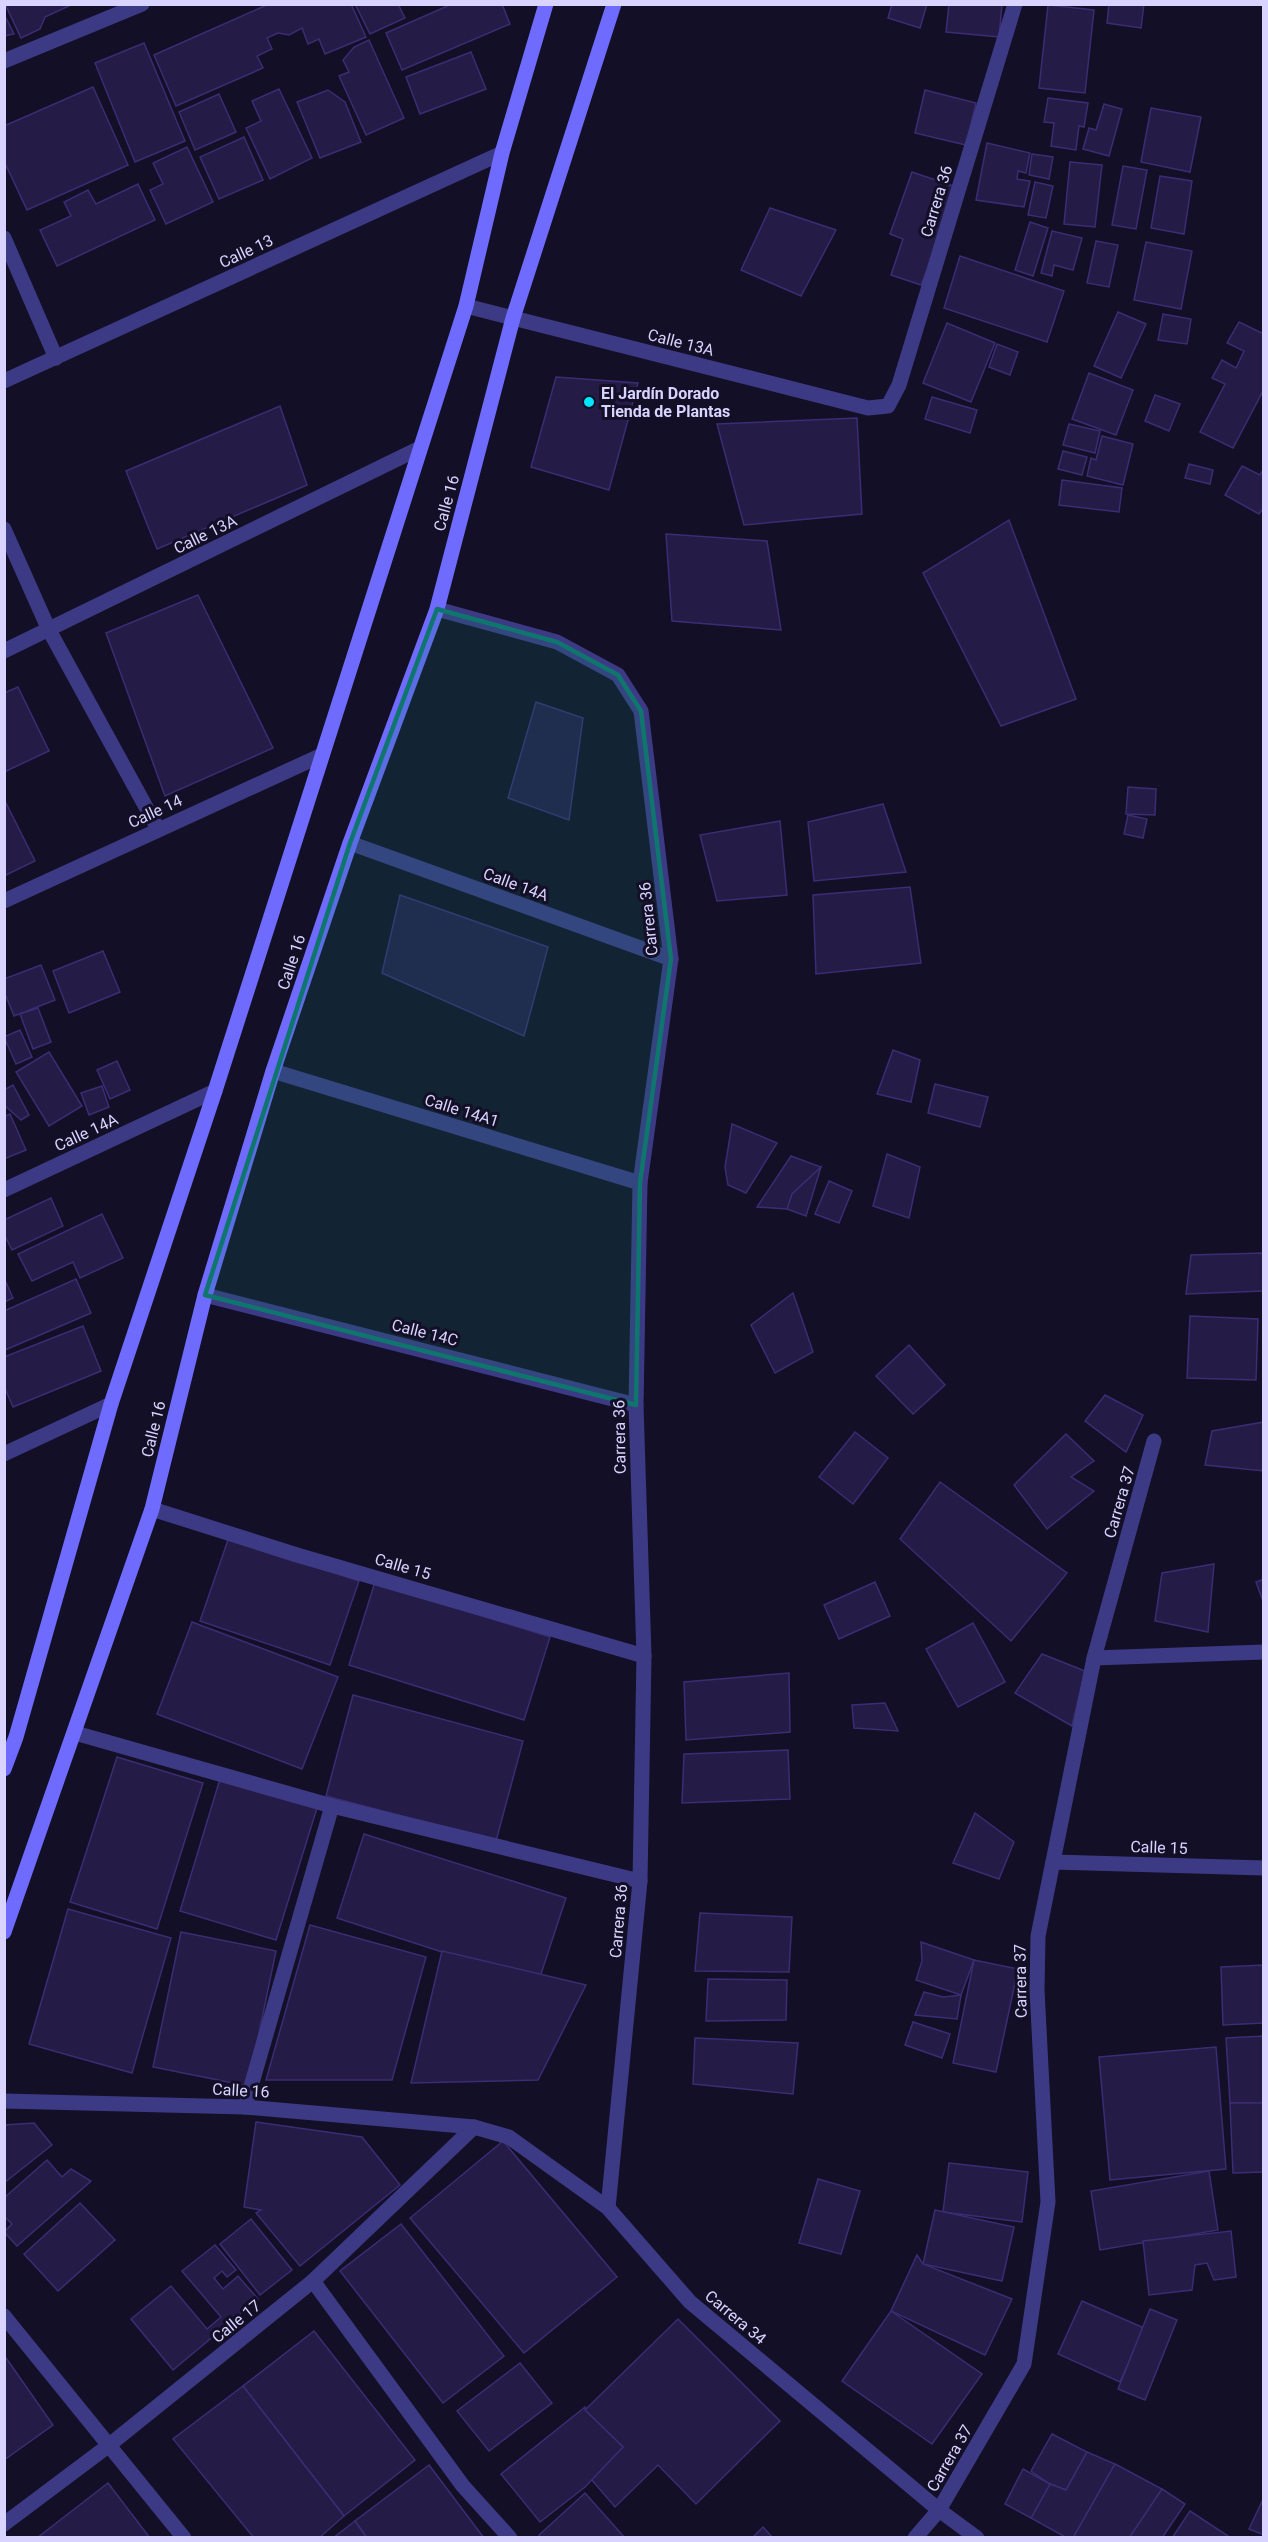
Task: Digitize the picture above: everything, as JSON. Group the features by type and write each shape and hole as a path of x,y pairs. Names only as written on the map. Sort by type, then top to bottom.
{"street":[{"path":"4,61 142,4"},
{"name":"Calle 16","path":"4,1769 16,1737 111,1404 215,1091 466,306 501,153 546,4"},
{"name":"Calle 16","path":"4,1932 152,1509 205,1295 273,1071 350,843 437,609 513,318 614,4"},
{"name":"Carrera 36","path":"888,406 899,385 1015,4"},
{"name":"Calle 13","path":"4,381 501,153"},
{"path":"4,238 56,358"},
{"name":"Calle 13A","path":"466,306 868,408 888,406"},
{"name":"Calle 13A","path":"4,651 420,448"},
{"path":"4,529 49,630 158,829"},
{"name":"Carrera 36","path":"437,609 556,642 618,675 641,711 671,959 640,1183 636,1404 644,1656 640,1881 608,2208"},
{"name":"Calle 14","path":"4,901 322,755"},
{"name":"Calle 14A","path":"350,843 671,959"},
{"name":"Calle 14A1","path":"273,1071 640,1183"},
{"name":"Calle 14A","path":"4,1190 215,1091"},
{"name":"Calle 14C","path":"205,1295 636,1404"},
{"path":"4,1454 111,1404"},
{"name":"Carrera 37","path":"915,2538 939,2510 1024,2364 1048,2202 1037,1990 1038,1936 1094,1658 1154,1441"},
{"name":"Calle 15","path":"152,1509 297,1555 644,1656"},
{"path":"1094,1658 1263,1652"},
{"path":"75,1733 332,1806 640,1881"},
{"path":"245,2107 332,1806"},
{"name":"Calle 15","path":"1053,1862 1263,1868"},
{"name":"Calle 16","path":"4,2101 245,2107 474,2127"},
{"name":"Carrera 34","path":"474,2127 509,2137 608,2208 690,2302 939,2510 977,2538"},
{"name":"Calle 17","path":"4,2524 108,2446 314,2281 474,2127"},
{"path":"314,2281 463,2486 510,2538"},
{"path":"4,2316 184,2538"}],"highlighted area":[{"path":"437,609 557,642 618,675 641,711 671,959 640,1183 636,1405 205,1295 350,843"}],"building":[{"path":"5,4 73,4 45,17 40,29 21,38"},
{"path":"269,4 351,4 366,37 325,54 319,39 308,44 302,28 289,35 278,33 267,38 272,49 257,56 263,68 176,106 154,55"},
{"path":"355,4 398,4 405,18 370,34"},
{"path":"452,4 502,4 510,24 402,70 386,33"},
{"path":"892,4 927,4 920,28 888,18"},
{"path":"949,4 1002,4 999,37 946,32"},
{"path":"1109,4 1144,4 1141,28 1107,23"},
{"path":"1048,5 1094,10 1085,93 1039,88"},
{"path":"4,14 14,34 4,36"},
{"path":"369,40 404,118 366,135 339,76 349,72 343,60 354,47"},
{"path":"144,43 185,141 135,162 95,63"},
{"path":"471,52 486,89 420,114 406,77"},
{"path":"93,87 128,165 27,210 4,161 4,126"},
{"path":"279,89 312,158 270,179 246,128 261,121 252,101"},
{"path":"328,90 345,102 361,142 320,158 297,102"},
{"path":"925,90 976,103 966,145 915,133"},
{"path":"219,94 236,132 195,150 179,112"},
{"path":"1048,98 1088,103 1084,127 1079,126 1076,150 1051,146 1054,123 1044,122"},
{"path":"1104,104 1122,109 1109,156 1083,149 1089,128 1096,130"},
{"path":"1151,108 1201,117 1190,172 1141,162"},
{"path":"244,137 263,180 219,199 200,157"},
{"path":"987,143 1030,153 1026,173 1018,171 1017,179 1030,181 1024,207 976,200"},
{"path":"187,147 213,202 166,224 150,190 163,184 153,163"},
{"path":"1032,154 1053,157 1049,179 1029,175"},
{"path":"1070,162 1102,165 1095,227 1064,224"},
{"path":"1123,166 1147,170 1136,229 1112,225"},
{"path":"912,172 959,188 921,285 891,275 903,239 890,234"},
{"path":"1160,176 1192,181 1184,234 1151,228"},
{"path":"1035,182 1053,186 1046,218 1028,215"},
{"path":"138,184 155,220 57,266 40,230 71,216 64,202 88,190 96,204"},
{"path":"770,208 836,230 801,296 741,270"},
{"path":"1030,222 1048,228 1033,276 1015,270"},
{"path":"1052,231 1082,238 1073,270 1054,265 1052,276 1041,273"},
{"path":"1096,241 1118,245 1109,287 1087,283"},
{"path":"1146,242 1192,251 1181,309 1134,300"},
{"path":"960,256 1064,291 1047,342 944,308"},
{"path":"1118,312 1146,324 1121,378 1094,366"},
{"path":"1163,314 1191,319 1187,344 1158,340"},
{"path":"1239,322 1264,334 1264,389 1233,448 1200,432 1225,384 1212,378 1222,360 1236,368 1244,351 1227,343"},
{"path":"947,323 995,343 971,402 923,383"},
{"path":"997,344 1018,352 1010,375 989,367"},
{"path":"1089,373 1133,390 1116,435 1072,419"},
{"path":"556,377 638,383 609,490 531,467"},
{"path":"1155,395 1180,404 1169,431 1145,421"},
{"path":"932,397 977,410 970,433 925,419"},
{"path":"280,406 307,485 157,549 126,471"},
{"path":"857,418 862,514 744,525 717,424"},
{"path":"1069,424 1100,431 1095,453 1063,445"},
{"path":"1102,436 1133,444 1123,485 1087,476 1091,458 1096,460"},
{"path":"1063,451 1087,457 1082,475 1058,469"},
{"path":"1189,464 1213,470 1210,484 1185,478"},
{"path":"1242,466 1260,475 1264,468 1264,507 1259,514 1225,495"},
{"path":"1062,480 1122,488 1119,512 1059,505"},
{"path":"1009,520 1076,699 1001,726 923,573"},
{"path":"666,534 767,541 781,630 672,621"},
{"path":"198,595 273,748 165,796 106,633"},
{"path":"18,687 49,751 4,772 4,693"},
{"path":"536,702 583,718 569,820 508,798"},
{"path":"1128,787 1156,789 1155,815 1126,814"},
{"path":"4,799 35,861 4,876"},
{"path":"883,804 906,872 814,881 808,822"},
{"path":"1128,815 1147,819 1143,838 1124,834"},
{"path":"780,821 787,895 717,901 700,835"},
{"path":"910,887 921,963 816,974 813,895"},
{"path":"400,895 548,947 524,1036 382,973"},
{"path":"103,951 120,992 69,1013 53,971"},
{"path":"41,965 55,1000 14,1016 4,991 4,979"},
{"path":"38,1008 51,1042 33,1049 20,1014"},
{"path":"20,1030 32,1057 16,1064 4,1037"},
{"path":"893,1050 920,1060 911,1102 877,1094"},
{"path":"49,1052 82,1106 49,1126 16,1072"},
{"path":"117,1061 130,1090 110,1099 97,1070"},
{"path":"935,1084 988,1097 980,1127 928,1113"},
{"path":"13,1085 29,1115 21,1120 4,1105 4,1090"},
{"path":"102,1086 109,1107 89,1115 81,1093"},
{"path":"10,1114 26,1150 4,1159 4,1117"},
{"path":"732,1124 777,1143 746,1193 728,1185 725,1167"},
{"path":"887,1154 920,1167 909,1218 873,1206"},
{"path":"791,1156 821,1167 787,1209 757,1207"},
{"path":"821,1167 806,1216 787,1209 792,1194"},
{"path":"829,1181 852,1191 839,1223 815,1214"},
{"path":"51,1198 63,1226 12,1250 4,1234 4,1220"},
{"path":"102,1214 123,1258 80,1278 73,1262 32,1281 18,1254"},
{"path":"1264,1253 1264,1291 1186,1294 1191,1255"},
{"path":"4,1278 13,1298 4,1302"},
{"path":"76,1279 91,1313 5,1350 4,1311"},
{"path":"793,1293 813,1352 775,1373 751,1325"},
{"path":"1190,1316 1258,1319 1256,1380 1187,1378"},
{"path":"83,1326 101,1371 13,1407 4,1386 4,1357"},
{"path":"909,1345 945,1385 913,1414 876,1376"},
{"path":"1105,1395 1143,1415 1126,1452 1085,1421"},
{"path":"1264,1422 1264,1471 1205,1465 1212,1431"},
{"path":"855,1432 888,1458 853,1504 819,1477"},
{"path":"1066,1434 1094,1461 1071,1477 1094,1491 1047,1529 1014,1485"},
{"path":"940,1482 1067,1573 1011,1641 900,1539"},
{"path":"229,1537 359,1581 330,1665 200,1621"},
{"path":"1214,1564 1208,1632 1155,1621 1162,1573"},
{"path":"1264,1579 1264,1604 1256,1582"},
{"path":"375,1582 550,1637 524,1720 349,1665"},
{"path":"875,1582 890,1616 839,1639 824,1605"},
{"path":"192,1622 338,1677 302,1769 157,1714"},
{"path":"973,1623 1005,1682 958,1707 926,1649"},
{"path":"1042,1654 1085,1671 1072,1726 1015,1693"},
{"path":"789,1673 790,1732 686,1740 684,1682"},
{"path":"353,1695 523,1741 496,1841 326,1796"},
{"path":"885,1703 898,1731 854,1728 852,1705"},
{"path":"788,1750 790,1799 682,1803 684,1754"},
{"path":"117,1757 203,1783 157,1929 70,1902"},
{"path":"220,1779 317,1808 276,1940 180,1911"},
{"path":"975,1813 1014,1842 999,1879 953,1863"},
{"path":"364,1834 566,1898 538,1983 337,1918"},
{"path":"68,1909 171,1938 132,2073 29,2044"},
{"path":"700,1913 792,1917 789,1972 695,1971"},
{"path":"310,1925 426,1957 392,2080 266,2080"},
{"path":"181,1932 276,1951 248,2086 153,2067"},
{"path":"921,1942 974,1960 961,1995 916,1980 922,1961"},
{"path":"442,1951 586,1985 538,2080 411,2083"},
{"path":"974,1960 1018,1969 996,2072 953,2063"},
{"path":"1264,1965 1264,2023 1223,2025 1221,1967"},
{"path":"708,1979 787,1980 786,2020 706,2021"},
{"path":"924,1992 943,1997 961,1995 957,2019 915,2015"},
{"path":"913,2022 950,2034 942,2058 905,2045"},
{"path":"1264,2036 1264,2103 1230,2103 1226,2038"},
{"path":"695,2038 798,2043 793,2094 693,2084"},
{"path":"1216,2047 1226,2169 1110,2180 1099,2057"},
{"path":"1230,2103 1264,2103 1264,2172 1233,2173"},
{"path":"256,2122 362,2137 400,2185 300,2266 256,2213 261,2210 244,2207"},
{"path":"34,2123 52,2145 4,2183 4,2125"},
{"path":"503,2141 617,2277 524,2353 410,2218"},
{"path":"47,2160 62,2177 71,2169 91,2181 17,2246 4,2232 12,2224 4,2216 4,2198"},
{"path":"949,2163 1028,2172 1022,2222 943,2212"},
{"path":"1209,2171 1218,2230 1100,2250 1091,2191"},
{"path":"818,2179 860,2191 841,2254 799,2243"},
{"path":"80,2203 115,2240 58,2291 24,2254"},
{"path":"935,2210 1014,2227 1002,2281 923,2264"},
{"path":"251,2219 292,2270 260,2295 220,2244"},
{"path":"401,2224 504,2356 443,2403 340,2271"},
{"path":"1231,2231 1236,2277 1214,2280 1207,2263 1195,2265 1192,2290 1149,2295 1143,2241"},
{"path":"215,2245 236,2270 227,2277 222,2271 214,2278 223,2289 238,2276 258,2299 173,2370 131,2319 171,2286 207,2329 221,2317 182,2271"},
{"path":"917,2255 923,2264 1012,2299 985,2355 891,2311"},
{"path":"1082,2301 1144,2328 1120,2382 1058,2354"},
{"path":"1150,2309 1177,2320 1145,2400 1118,2389"},
{"path":"891,2311 982,2374 932,2444 842,2381"},
{"path":"678,2319 780,2421 696,2504 658,2465 615,2507 591,2479 623,2447 585,2410"},
{"path":"314,2331 415,2460 344,2516 243,2386"},
{"path":"4,2355 53,2425 4,2460"},
{"path":"520,2363 552,2403 489,2451 457,2411"},
{"path":"243,2386 344,2516 319,2538 254,2538 173,2439"},
{"path":"585,2407 585,2410 623,2447 585,2487 540,2522 501,2474"},
{"path":"1052,2434 1087,2452 1066,2490 1050,2484 1031,2471"},
{"path":"1087,2452 1115,2464 1073,2538 1067,2538 1031,2518 1050,2484 1066,2490"},
{"path":"1115,2464 1162,2489 1131,2538 1073,2538"},
{"path":"429,2465 484,2538 367,2538 355,2521"},
{"path":"1023,2469 1050,2484 1031,2518 1005,2504"},
{"path":"108,2483 150,2538 37,2538"},
{"path":"1162,2489 1185,2504 1162,2538 1129,2538"},
{"path":"585,2493 625,2538 541,2538 539,2535"},
{"path":"1264,2497 1264,2535 1249,2529"},
{"path":"1190,2511 1231,2538 1172,2538"},
{"path":"355,2521 367,2538 333,2538"},
{"path":"763,2527 773,2538 752,2538"}],"place":[{"name":"El Jardín Dorado Tienda de Plantas","path":"589,402"}]}
